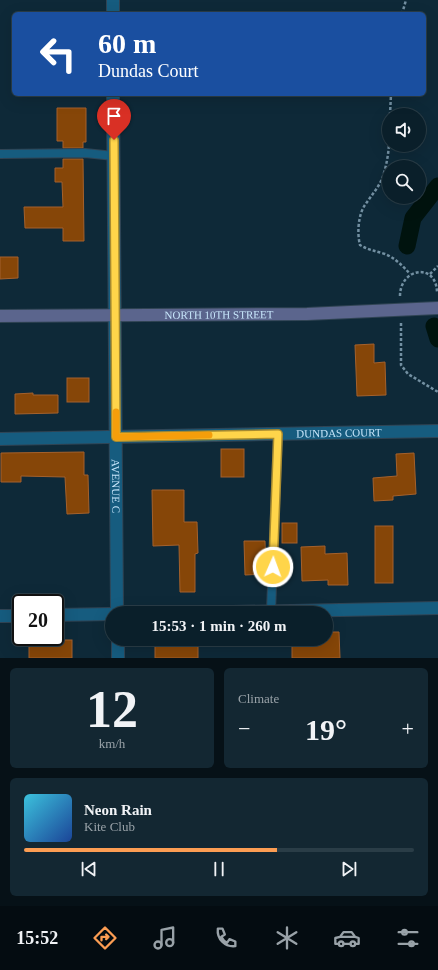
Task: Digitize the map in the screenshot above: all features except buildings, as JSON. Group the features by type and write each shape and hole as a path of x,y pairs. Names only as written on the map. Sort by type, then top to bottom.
{"street":[{"path":"113,0 113,12"},
{"name":"AVENUE C","path":"113,96 117,606"},
{"name":"NORTH 10TH STREET","path":"0,316 307,314 438,308"},
{"name":"DUNDAS COURT","path":"0,439 438,431"},
{"path":"333,610 438,608"},
{"path":"64,615 105,614"},
{"path":"0,616 12,616"},
{"path":"118,646 118,658"}],"lane":[{"path":"0,154 85,153 114,156"},
{"path":"271,606 278,434"}],"path":[{"path":"403,12 406,0"},
{"path":"390,108 391,96"},
{"path":"387,152 382,179 364,207 360,219 358,238 360,245 366,249 385,254 395,259 410,274"},
{"path":"430,274 438,266"},
{"path":"400,296 401,286 404,279 410,274 424,272 430,274 435,280 437,292"},
{"path":"401,320 401,365 408,374 438,392"}],"waterway":[{"path":"407,246 413,218 438,186"},
{"path":"434,326 438,339"}],"slow traffic":[{"path":"116,412 116,437 209,435"}],"route":[{"path":"114,140 116,437 278,434 273,567"}]}
